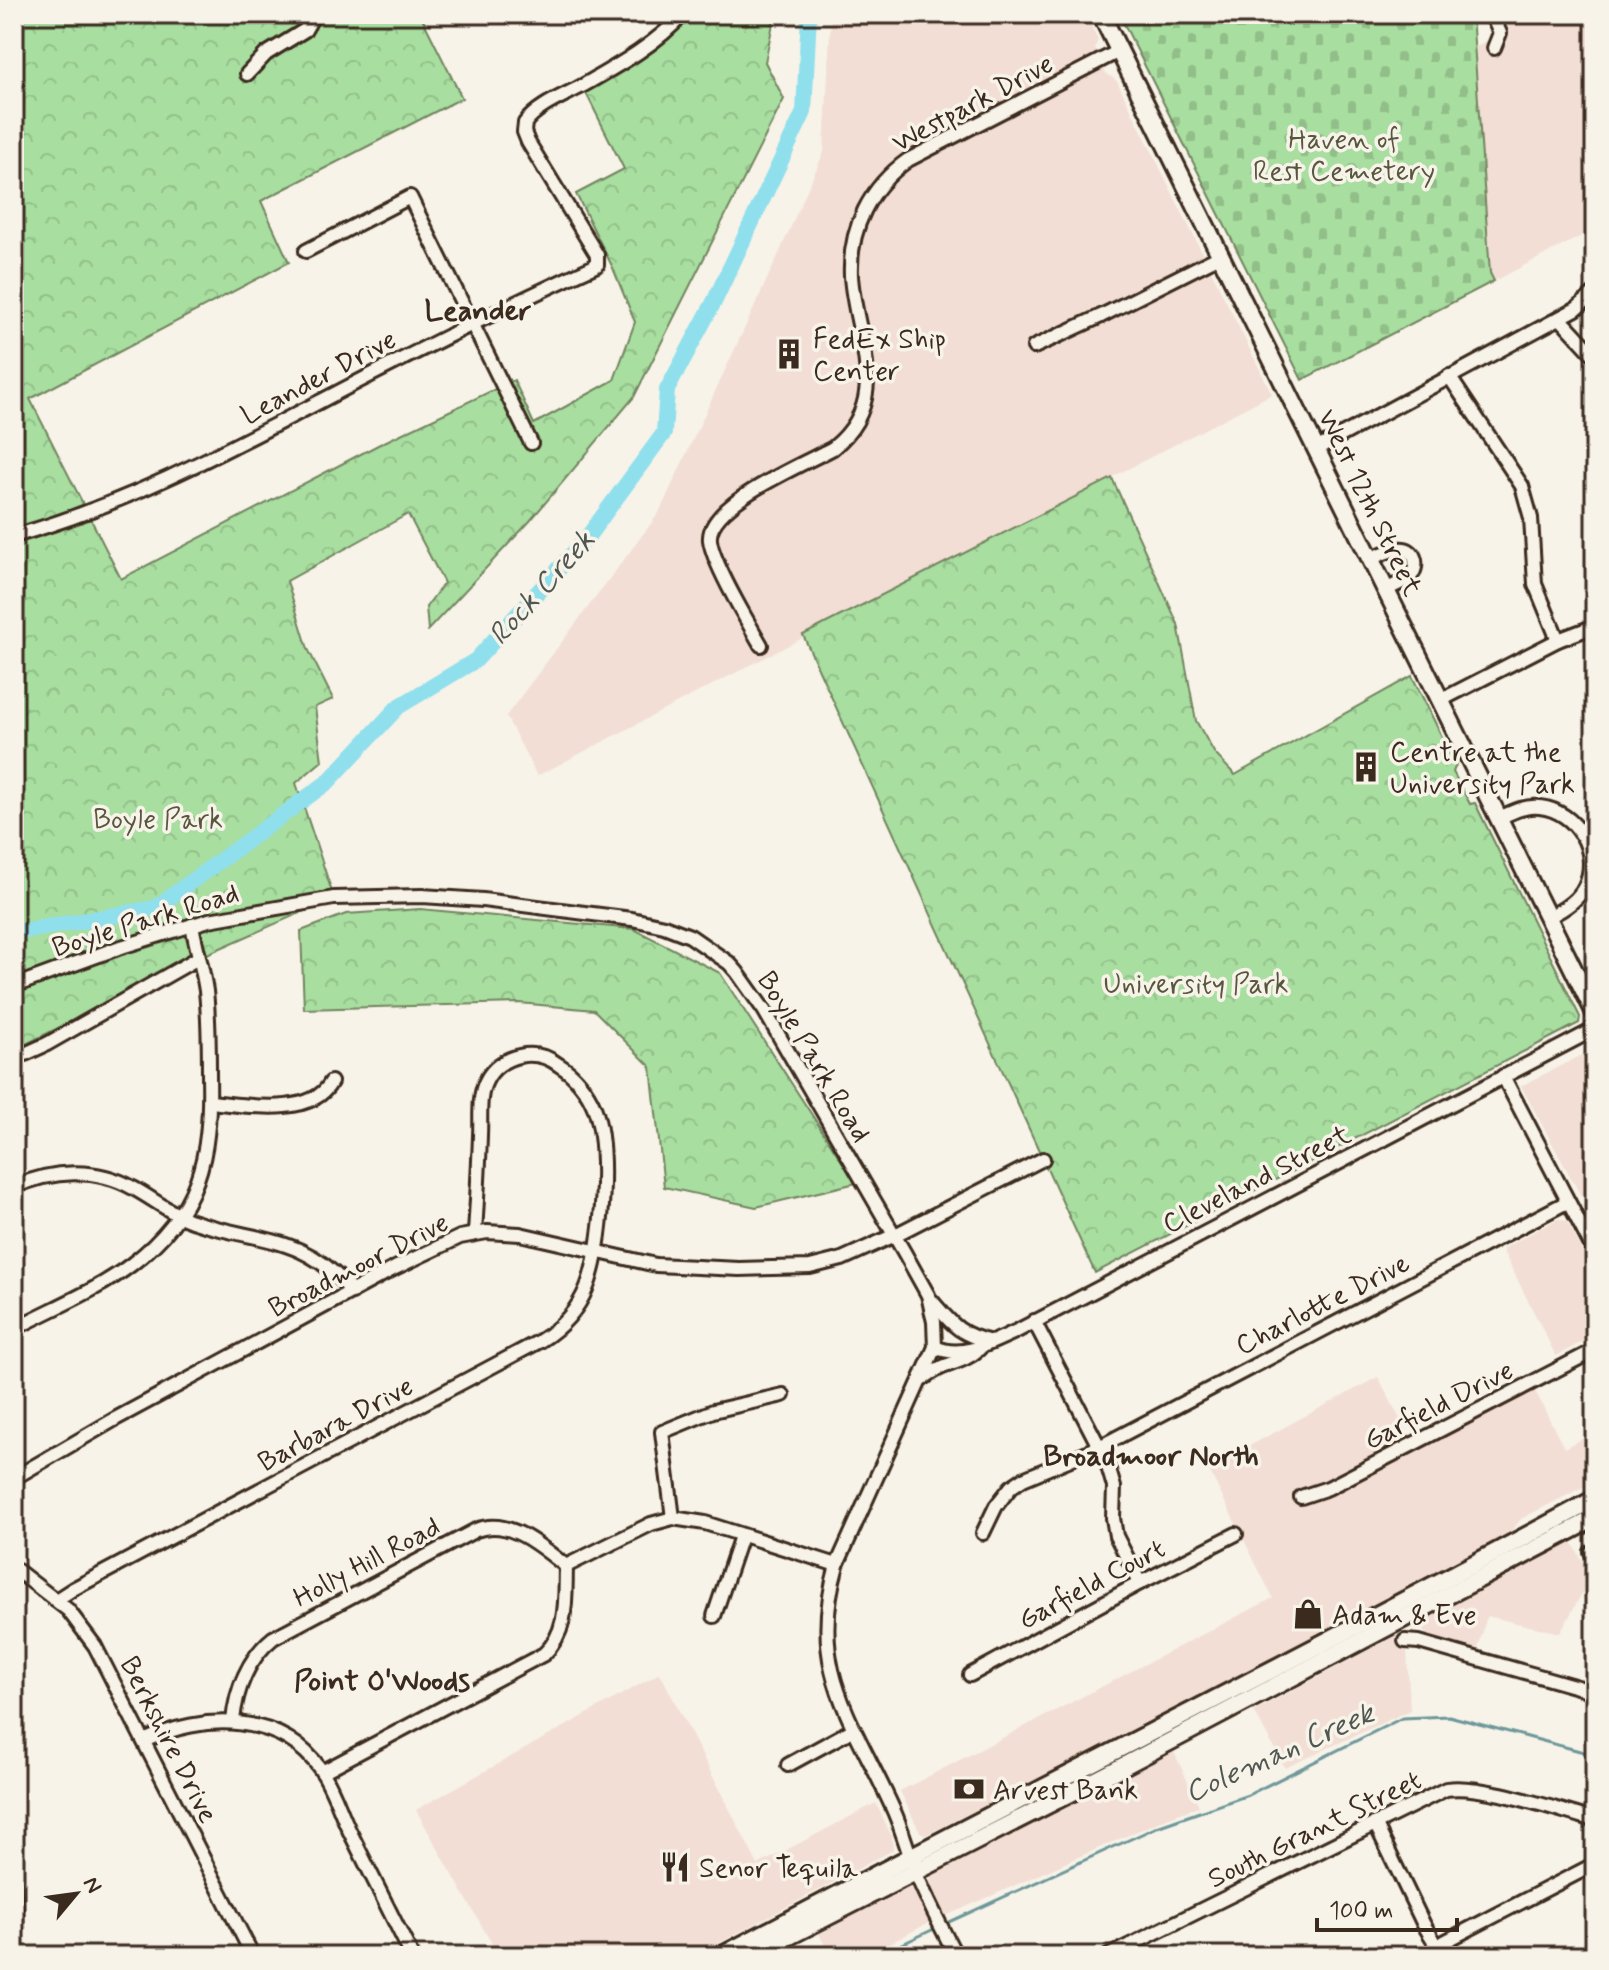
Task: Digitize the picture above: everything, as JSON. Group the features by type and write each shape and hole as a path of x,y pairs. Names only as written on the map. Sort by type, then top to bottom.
{"main road":[{"name":"West 12th Street","path":"1101,14 1595,1013"},
{"path":"750,1956 1040,1792 1595,1499"},
{"path":"721,1956 1112,1772 1595,1518"}],"street":[{"path":"247,74 266,54 305,30 314,14"},
{"name":"Leander Drive","path":"14,536 83,513 188,470 599,263 528,142 524,132 526,120 631,56 670,28 683,14"},
{"path":"1491,14 1500,33 1494,48"},
{"name":"Westpark Drive","path":"761,645 716,558 710,542 713,523 738,500 833,448 846,436 860,414 868,370 853,291 851,263 859,219 867,202 884,180 908,160 1119,51"},
{"path":"306,251 410,197 531,443"},
{"path":"1034,347 1220,256"},
{"path":"1316,449 1593,300"},
{"path":"1560,318 1595,356"},
{"path":"1449,376 1522,486 1531,518 1535,584 1558,640"},
{"path":"1370,559 1397,548 1407,550 1414,557 1415,567 1410,576 1385,590"},
{"path":"1441,700 1558,640 1595,626"},
{"path":"1499,818 1518,810 1540,807 1563,814 1581,833 1590,859 1585,886 1576,899 1548,917"},
{"name":"Boyle Park Road","path":"14,986 192,925 334,898 370,895 540,906 632,919 690,936 729,963 764,1010 928,1295 935,1347"},
{"path":"14,1329 133,1263 158,1241 180,1214 203,1166 210,1102 206,991 192,925"},
{"path":"14,1059 55,1040 198,958"},
{"name":"Cleveland Street","path":"935,1347 943,1351 986,1345 1595,1029"},
{"name":"Barbara Drive","path":"56,1600 548,1336 568,1319 581,1300 592,1273 602,1193 597,1117 585,1090 553,1060 535,1055 505,1061 494,1069 484,1084 475,1233"},
{"path":"1503,1076 1595,1253"},
{"path":"210,1102 284,1106 313,1100 325,1092 331,1082"},
{"name":"Broadmoor Drive","path":"14,1478 117,1418 352,1292 450,1241 475,1233 520,1234 656,1265 810,1267 842,1259 895,1235 1043,1159"},
{"path":"14,1187 50,1175 89,1174 120,1182 192,1221 303,1250 327,1266 352,1292"},
{"name":"Charlotte Drive","path":"983,1533 996,1506 1011,1487 1023,1479 1099,1447 1567,1202"},
{"path":"917,1384 934,1369 969,1358 986,1345 956,1329 928,1295"},
{"path":"1034,1321 1099,1447 1114,1487 1116,1536 1140,1583"},
{"path":"935,1347 837,1565 828,1600 826,1645 836,1688 893,1810 936,1918 956,1956"},
{"name":"Garfield Drive","path":"1301,1497 1328,1488 1595,1350"},
{"path":"673,1518 662,1432 713,1411 783,1395"},
{"path":"322,1772 544,1654 556,1642 562,1627 566,1566 651,1524 673,1518 705,1523 837,1565"},
{"name":"Holly Hill Road","path":"233,1721 235,1704 249,1668 257,1653 273,1638 476,1530 491,1526 507,1528 566,1566"},
{"name":"Garfield Court","path":"970,1675 1236,1534"},
{"path":"714,1616 741,1536"},
{"name":"Berkshire Drive","path":"14,1568 56,1600 95,1646 253,1956"},
{"path":"1405,1641 1419,1636 1595,1692"},
{"path":"144,1741 189,1727 233,1721 261,1726 283,1735 303,1750 322,1772 412,1956"},
{"path":"788,1765 854,1729"},
{"name":"South Grant Street","path":"1108,1956 1375,1823 1437,1793 1457,1787 1482,1790 1595,1820"},
{"path":"1375,1823 1439,1955"},
{"path":"1439,1955 1444,1942 1595,1864"},
{"path":"14,1881 18,1956"}],"shaded area":[{"path":"831,14 1086,14 1098,40 1095,48 1106,73 1117,81 1272,394 537,776 506,716 659,513 824,152"},
{"path":"1491,14 1595,14 1595,229 1494,281 1490,273 1475,47 1500,33"},
{"path":"1594,1049 1595,1191 1582,1198 1521,1086"},
{"path":"1558,1219 1567,1221 1595,1275 1595,1335 1556,1356 1502,1249"},
{"path":"1378,1377 1413,1444 1531,1383 1564,1448 1595,1432 1595,1481 1521,1519 1509,1534 1068,1764 926,1835 920,1832 900,1791 1273,1598 1208,1468"},
{"path":"1572,1542 1591,1577 1560,1633 1487,1616 1477,1652 1429,1638 1419,1623"},
{"path":"1395,1636 1399,1645 1407,1651 1410,1710 1285,1768 1254,1711"},
{"path":"660,1673 758,1865 876,1803 892,1838 893,1850 695,1956 499,1956 416,1810"},
{"path":"1174,1752 1199,1806 941,1918 926,1887 932,1876"},
{"path":"911,1884 930,1922 866,1956 830,1956 817,1929"}],"green space":[{"name":"Boyle Park","path":"14,14 420,14 462,98 261,201 289,262 30,399 121,579 378,445 514,380 534,424 614,380 635,322 613,268 576,194 624,169 584,89 689,21 693,14 775,14 765,62 784,99 634,397 530,521 428,630 426,607 444,583 408,514 287,581 308,649 333,699 315,707 322,761 296,783 334,898 198,958 14,1050"},
{"name":"Haven of Rest Cemetery","path":"1119,14 1472,14 1490,273 1494,281 1302,380"},
{"name":"University Park","path":"1112,478 1178,624 1196,721 1215,754 1235,775 1412,676 1456,765 1453,772 1470,804 1475,803 1580,1017 1579,1023 1095,1273 803,635"},
{"path":"420,909 634,929 720,973 856,1183 756,1207 664,1187 651,1067 594,1010 519,1003 304,1009 301,931 346,914"}],"waterway":[{"name":"Rock Creek","path":"14,933 155,908 328,782 398,707 476,660 586,539 664,433 667,390 714,302 804,112 809,14"},
{"name":"Coleman Creek","path":"947,1923 1157,1827 1248,1795 1402,1718 1449,1716 1595,1755"},
{"name":"Coleman Creek","path":"877,1956 934,1929"}],"place":[{"name":"FedEx Ship Center","path":"789,354"},
{"name":"Centre at the University Park","path":"1366,767"},
{"name":"Adam & Eve","path":"1308,1614"},
{"name":"Arvest Bank","path":"969,1789"},
{"name":"Senor Tequila","path":"675,1867"}],"district":[{"name":"Leander","path":"478,310"},
{"name":"Broadmoor North","path":"1151,1455"},
{"name":"Point O'Woods","path":"382,1680"}]}
